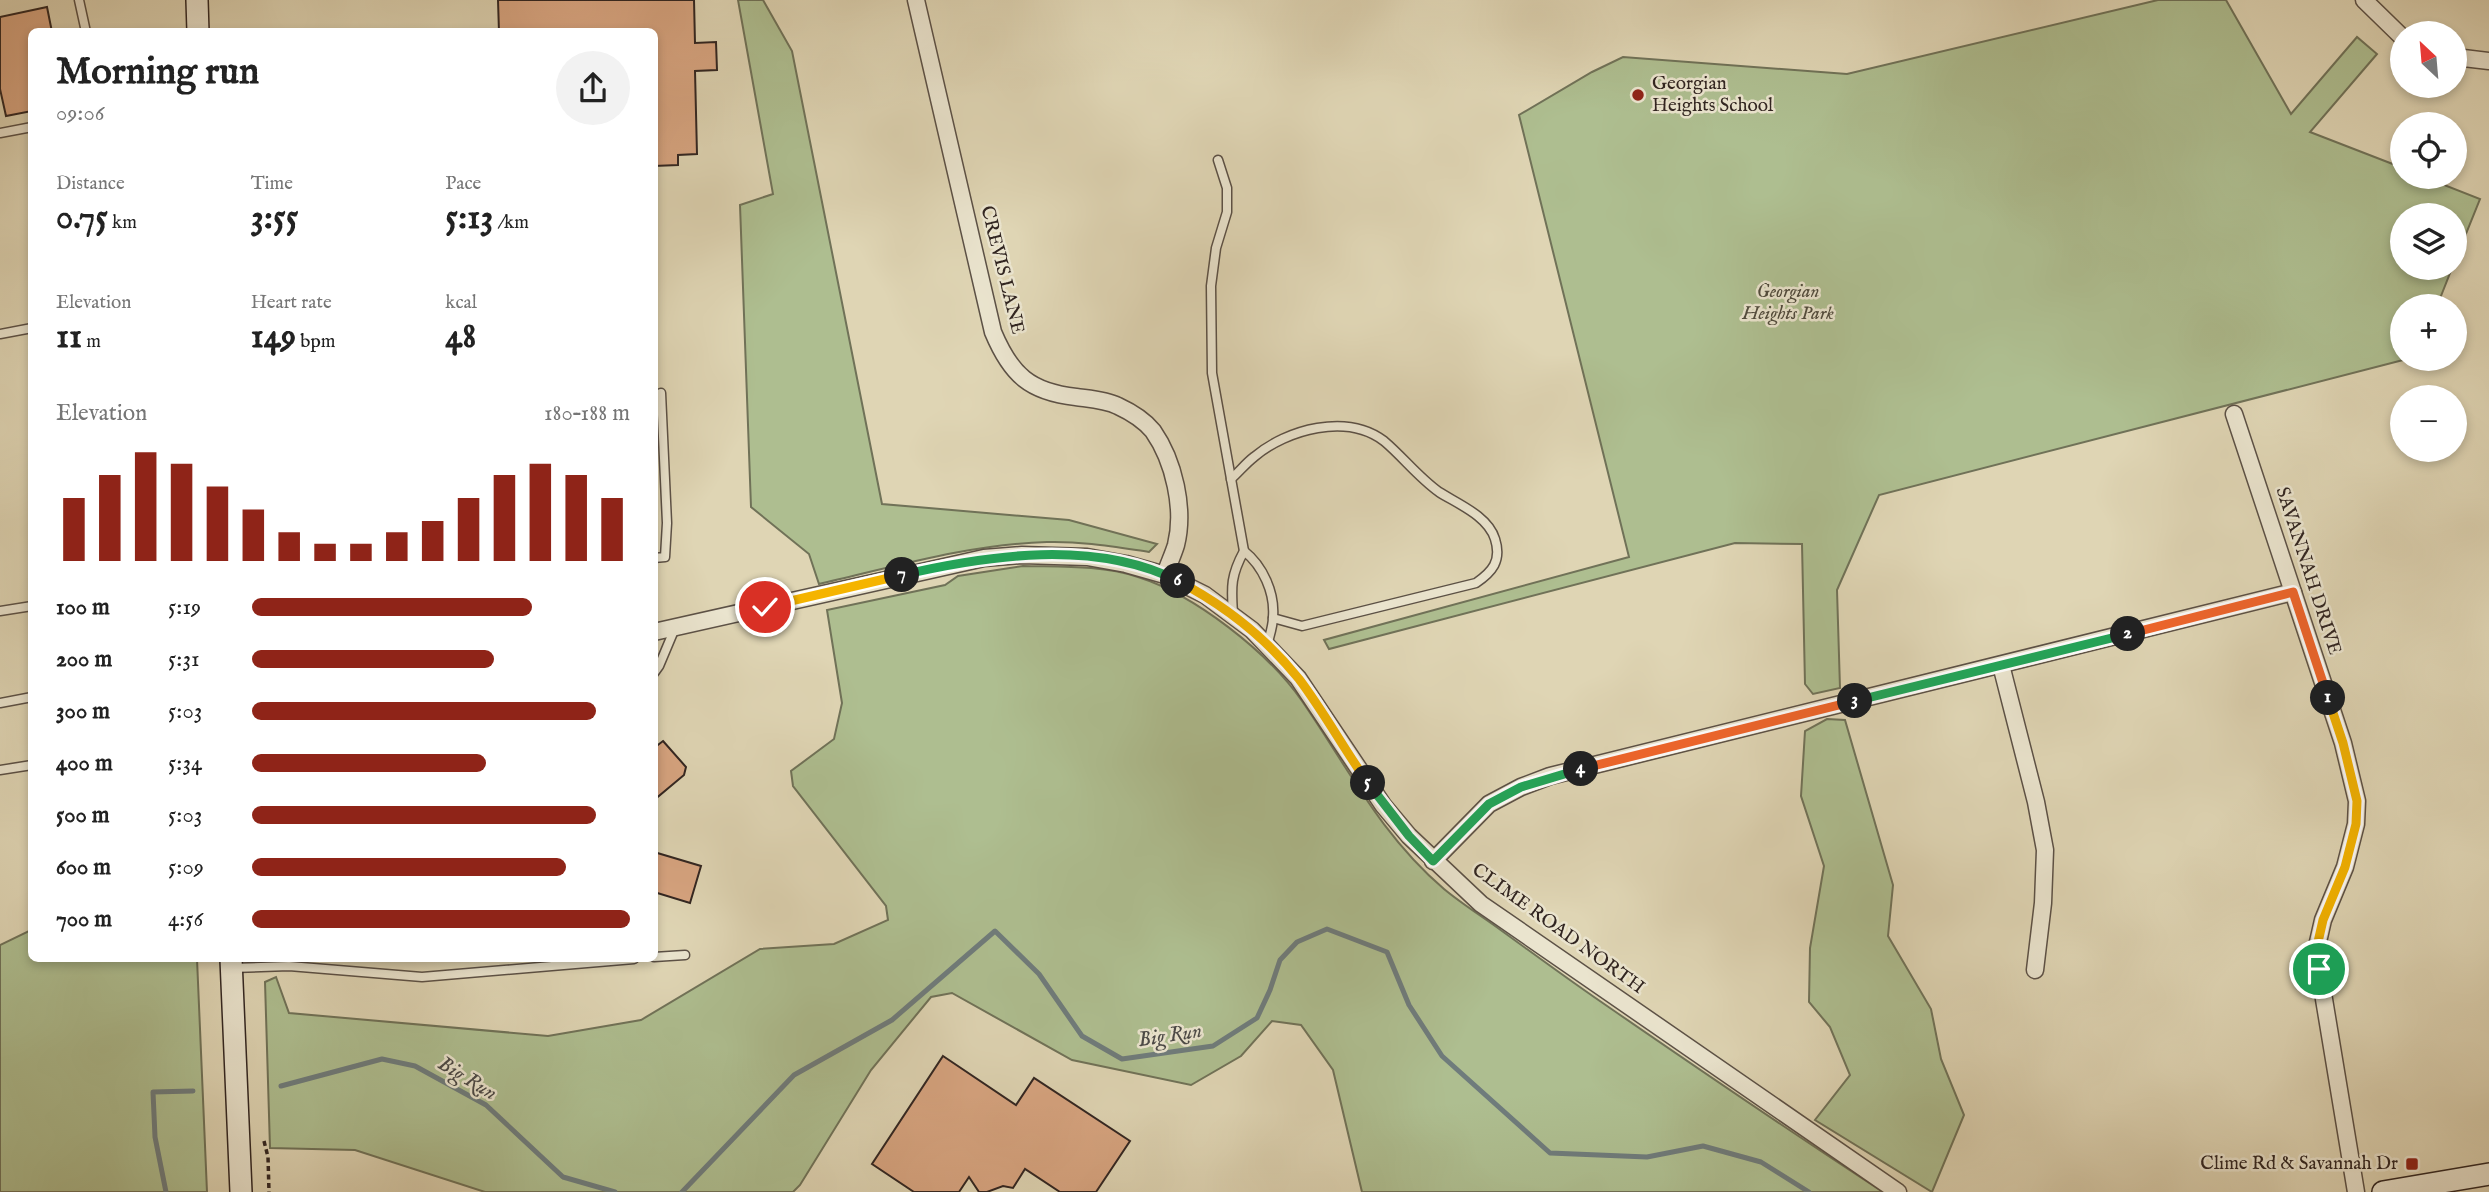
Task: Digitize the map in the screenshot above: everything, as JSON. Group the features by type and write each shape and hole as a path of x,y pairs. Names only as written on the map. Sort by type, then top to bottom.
{"main road":[{"path":"197,0 198,28"},
{"path":"231,963 241,1192"},
{"path":"2383,1192 2489,1174"}],"street":[{"name":"CREVIS LANE","path":"916,0 993,332 1002,353 1014,370 1041,389 1051,394 1115,404 1136,415 1151,429 1163,450 1174,484 1179,516 1176,544 1165,575"},
{"path":"2364,0 2390,25"},
{"path":"2468,59 2489,61"},
{"name":"SAVANNAH DRIVE","path":"2234,414 2343,743 2357,801 2356,824 2345,867 2323,920 2318,942 2319,969 2357,1192"},
{"name":"CLIME ROAD NORTH","path":"658,631 984,558 1022,555 1087,557 1165,575 1205,596 1252,630 1298,678 1383,804 1409,836 1481,904 1899,1192"},
{"path":"1433,861 1489,804 1521,787 1550,776 2293,592"},
{"path":"2001,665 2036,802 2045,850 2043,903 2035,970"}],"lane":[{"path":"79,0 85,28"},
{"path":"0,133 28,128"},
{"path":"1218,160 1227,188 1227,212 1216,248 1210,286 1212,373 1244,551 1256,561 1271,594 1273,618 1267,646"},
{"path":"0,334 28,329"},
{"path":"658,558 666,557 667,523 661,393"},
{"path":"1231,480 1255,456 1279,442 1315,428 1335,426 1362,429 1383,441 1414,472 1484,522 1495,537 1498,557 1492,573 1476,583 1303,626 1273,618"},
{"path":"1234,616 1231,584 1234,568 1244,551"},
{"path":"0,611 28,607"},
{"path":"658,668 675,628"},
{"path":"0,703 28,698"},
{"path":"0,770 28,766"},
{"path":"658,957 685,955"},
{"path":"231,963 422,976 597,962"}],"path":[{"path":"264,1141 268,1157 269,1192"}],"green space":[{"path":"738,0 763,0 792,51 882,504 1069,520 1157,544 1149,552 1072,542 1018,544 932,557 819,584 809,554 751,507 740,205 773,194"},
{"name":"Georgian Heights Park","path":"2158,0 2226,0 2291,114 2357,37 2377,54 2310,132 2390,163 2390,189 2455,189 2480,199 2467,231 2467,203 2390,203 2390,280 2447,280 2442,294 2390,294 2390,363 1879,495 1837,590 1840,688 1813,694 1805,684 1802,544 1735,543 1329,649 1324,640 1629,557 1519,115 1623,57 1847,74"},
{"path":"1023,566 1095,569 1138,577 1183,597 1229,627 1288,682 1383,823 1421,868 1444,889 1596,999 1883,1192 1362,1192 1333,1070 1301,1025 1272,1021 1241,1056 1191,1085 1072,1060 952,993 931,997 871,1070 800,1185 793,1192 485,1192 355,1150 270,1148 265,982 276,977 289,1013 548,1036 641,1020 760,949 834,944 888,920 886,906 793,786 791,771 834,739 842,703 827,610 945,585 958,576"},
{"path":"1827,719 1845,720 1893,885 1888,936 1931,1009 1941,1059 1964,1115 1932,1192 1815,1120 1850,1075 1830,1027 1809,1002 1810,948 1824,866 1801,796 1805,731"},
{"path":"28,931 28,962 197,962 207,1192 0,1192 0,945"}],"building":[{"path":"498,0 694,0 695,43 716,42 717,70 695,71 697,154 678,155 678,165 658,166 658,28 499,28"},
{"path":"47,7 51,28 28,28 28,112 6,116 0,89 0,17"},
{"path":"663,741 686,767 684,775 658,797 658,745"},
{"path":"658,853 701,866 690,903 658,893"},
{"path":"943,1056 1016,1105 1034,1078 1130,1141 1096,1192 1060,1192 1025,1169 1013,1188 1003,1186 979,1192 969,1177 959,1192 914,1192 872,1164"}],"waterway":[{"name":"Big Run","path":"682,1192 794,1075 892,1020 995,931 1039,974 1082,1036 1122,1059 1213,1046 1257,1018 1280,960 1297,942 1327,929 1387,952 1409,1005 1442,1056 1550,1153 1647,1157 1703,1146 1761,1162 1809,1192"},
{"name":"Big Run","path":"281,1086 382,1059 415,1066 486,1105 563,1177 615,1192"},
{"name":"Big Run","path":"166,1192 155,1137 153,1092 193,1091"}],"place":[{"name":"Georgian Heights School","path":"1638,95"},
{"name":"Clime Rd & Savannah Dr","path":"2412,1164"}],"route":[{"path":"765,607 984,558 1022,555 1087,557 1165,575 1205,596 1252,630 1298,678 1383,804 1433,861 1489,804 1521,787 1550,776 2293,592 2343,743 2357,801 2356,824 2345,867 2323,920 2318,942 2319,969"}]}
